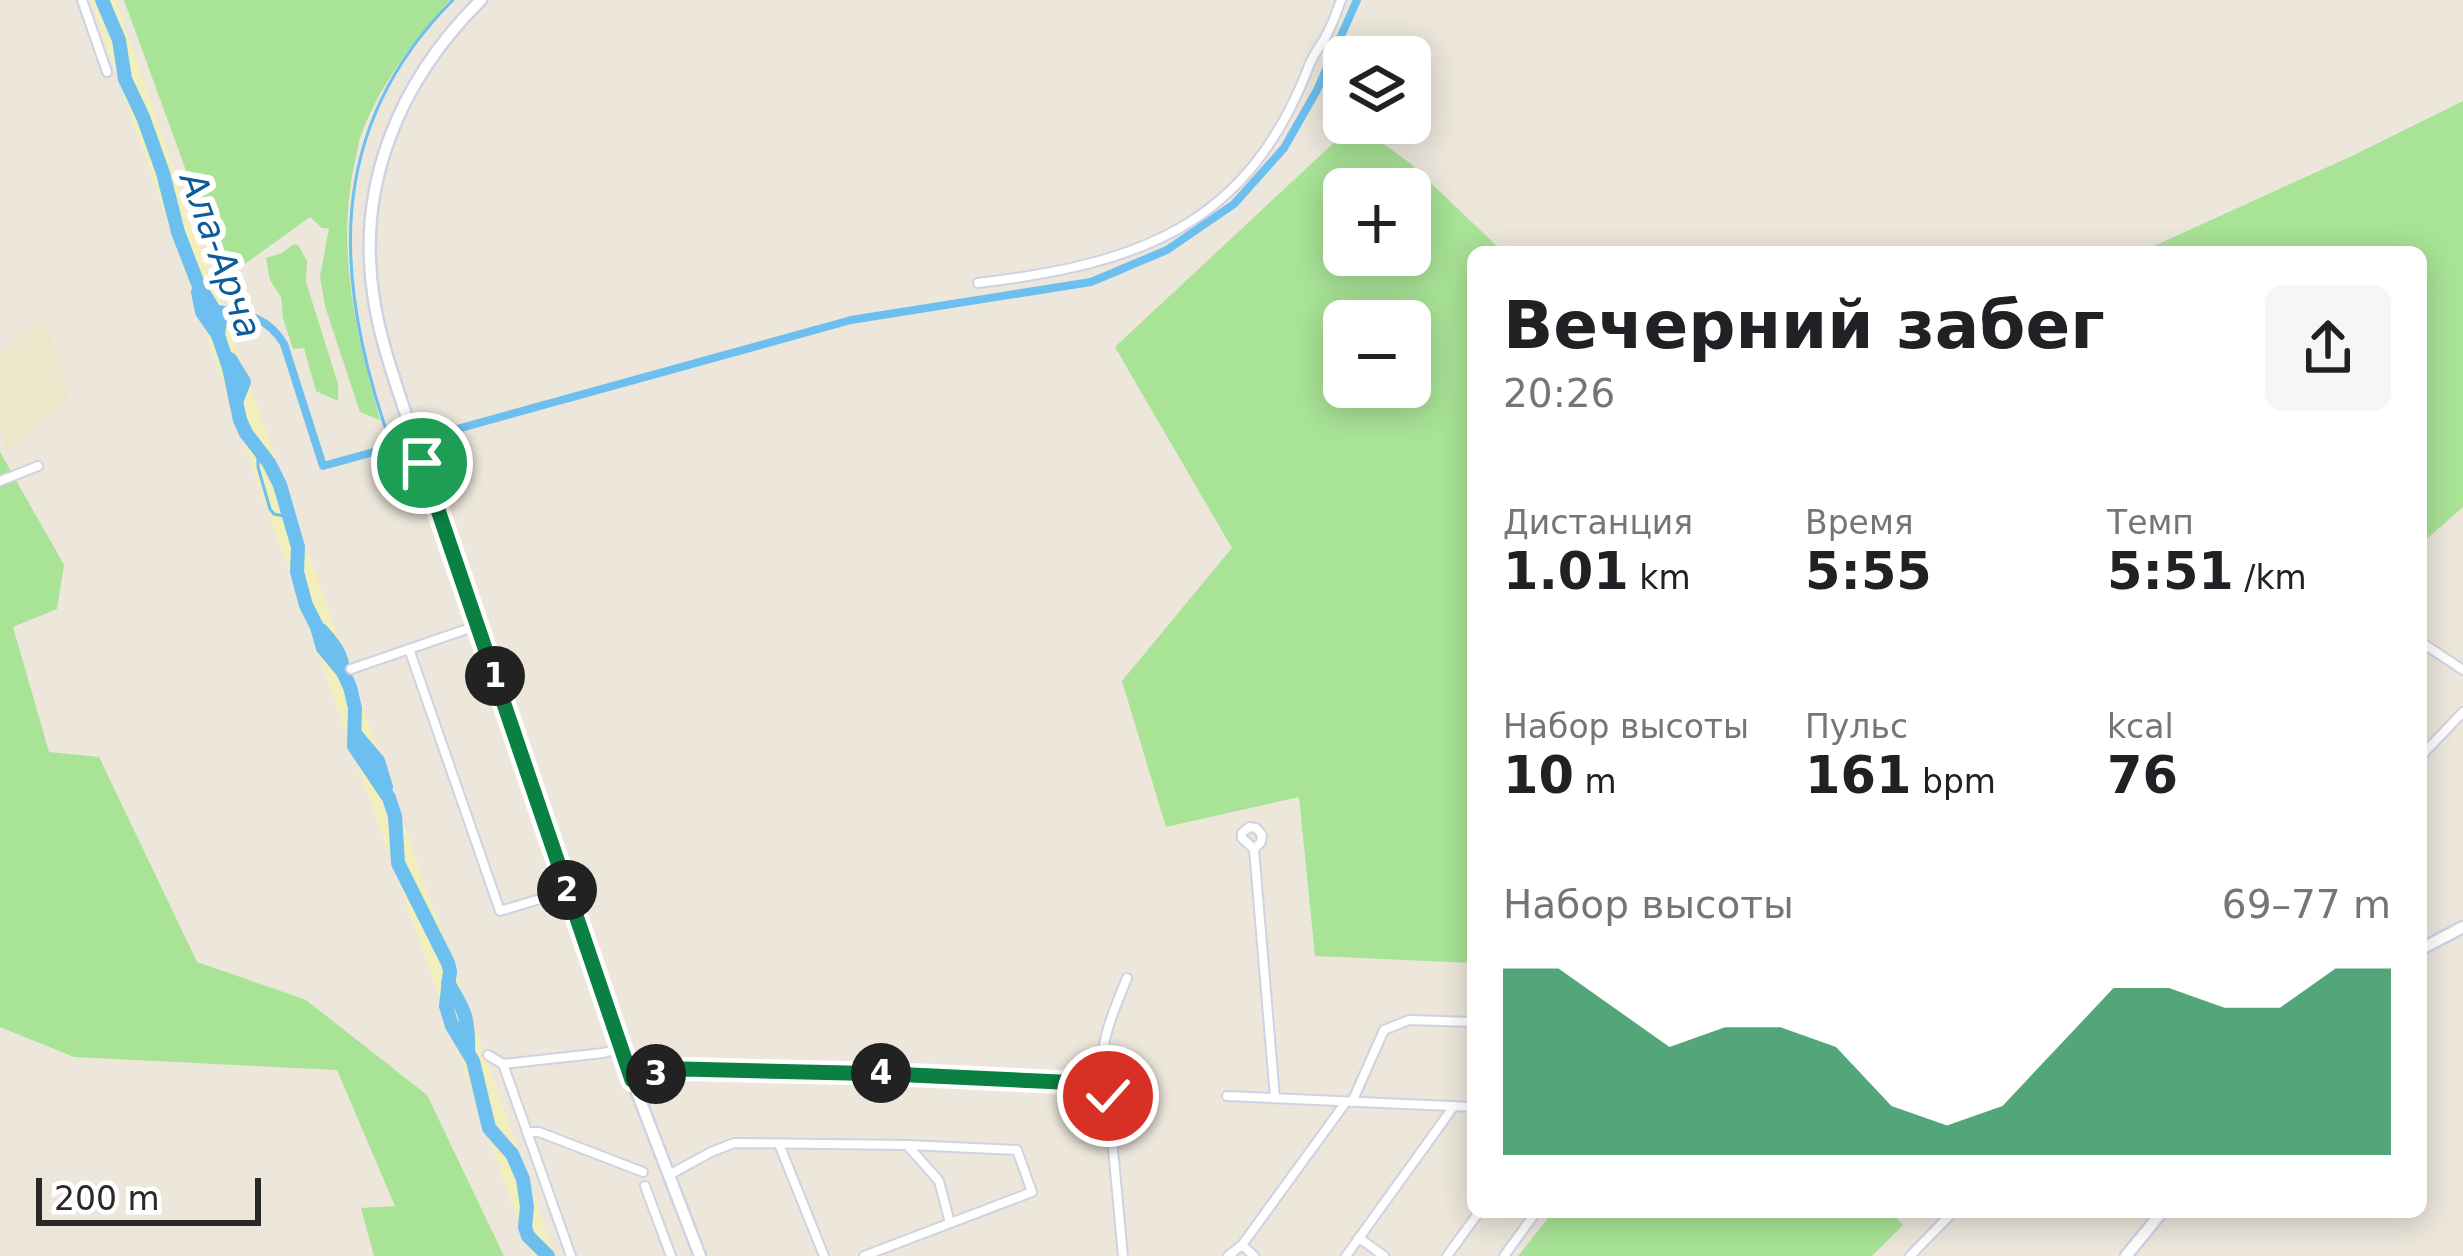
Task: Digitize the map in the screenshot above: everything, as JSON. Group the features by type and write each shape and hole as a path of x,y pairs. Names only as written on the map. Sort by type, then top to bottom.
{"main road":[{"path":"481,0 437,49 406,98 388,142 370,242 374,304 416,446 620,1048 700,1256"},
{"path":"2427,946 2463,927"},
{"path":"2126,1256 2157,1218"}],"street":[{"path":"82,0 106,72"},
{"path":"978,283 1116,257 1175,230 1221,201 1261,158 1288,114 1341,0"},
{"path":"0,481 38,466"},
{"path":"351,669 478,625"},
{"path":"2427,646 2463,670"},
{"path":"410,649 500,911 567,891"},
{"path":"2427,750 2463,712"},
{"path":"1254,849 1275,1098"},
{"path":"1123,1256 1103,1084 1104,1034 1127,978"},
{"path":"1228,1256 1242,1245 1349,1102 1384,1030 1409,1020 1467,1022"},
{"path":"488,1055 503,1064 620,1048"},
{"path":"503,1064 571,1256"},
{"path":"632,1080 683,1069 1103,1084"},
{"path":"1227,1096 1467,1107"},
{"path":"1346,1256 1454,1106"},
{"path":"527,1132 539,1132 643,1172"},
{"path":"778,1144 824,1256"},
{"path":"668,1175 728,1145 1012,1148 1019,1154 1032,1192 864,1256"},
{"path":"908,1145 939,1181 950,1223"},
{"path":"645,1186 671,1256"},
{"path":"1447,1256 1475,1218"},
{"path":"1504,1256 1532,1218"},
{"path":"1910,1256 1947,1218"},
{"path":"1359,1238 1384,1256"},
{"path":"1242,1245 1254,1256"}],"shaded area":[{"path":"44,316 69,399 6,451 0,431 0,355"}],"green space":[{"path":"124,0 450,0 412,45 380,94 361,134 354,166 348,263 380,420 360,412 325,306 320,277 329,228 310,217 235,271 234,256 220,264"},
{"path":"2463,101 2463,507 2427,539 2427,246 2154,246"},
{"path":"1332,144 1384,144 1415,168 1323,168 1323,276 1431,276 1431,183 1497,246 1467,246 1467,963 1315,956 1299,797 1166,827 1122,681 1232,548 1115,347"},
{"path":"294,244 307,261 306,282 338,384 338,401 316,391 304,348 293,349 281,297 270,280 266,258"},
{"path":"0,452 64,565 57,609 13,627 49,752 99,757 197,962 306,1000 427,1095 504,1256 374,1256 361,1208 395,1206 337,1070 74,1057 0,1027"},
{"path":"1548,1218 1897,1218 1903,1225 1872,1256 1518,1256"}],"sand":[{"path":"91,0 115,0 555,1256 532,1256 522,1232"}],"waterway":[{"name":"Ала-Арча","path":"102,0 119,40 125,79 163,173 178,232 198,284 220,320 218,335 240,420 280,485 298,547 297,572 306,605 323,648 350,687 354,746 389,798 398,863 448,963 446,1006 452,1026 473,1061 489,1128 512,1154 523,1179 528,1236 548,1256"},
{"path":"392,447 359,327 351,268 352,212 361,156 380,102 410,50 453,0"},
{"path":"213,308 253,317 270,327 284,344 323,466 851,320 1091,282 1167,250 1234,204 1284,148 1317,90 1357,0"},
{"path":"198,292 202,312 218,335"},
{"path":"230,359 244,382 236,402"},
{"path":"258,451 270,509 289,517"},
{"path":"321,630 339,654 343,672"},
{"path":"356,735 378,761 386,787"},
{"path":"448,983 464,1014 468,1050"},
{"path":"448,1012 466,1032"}],"route":[{"path":"422,463 632,1080 683,1069 890,1074 1103,1084 1108,1096"}]}
